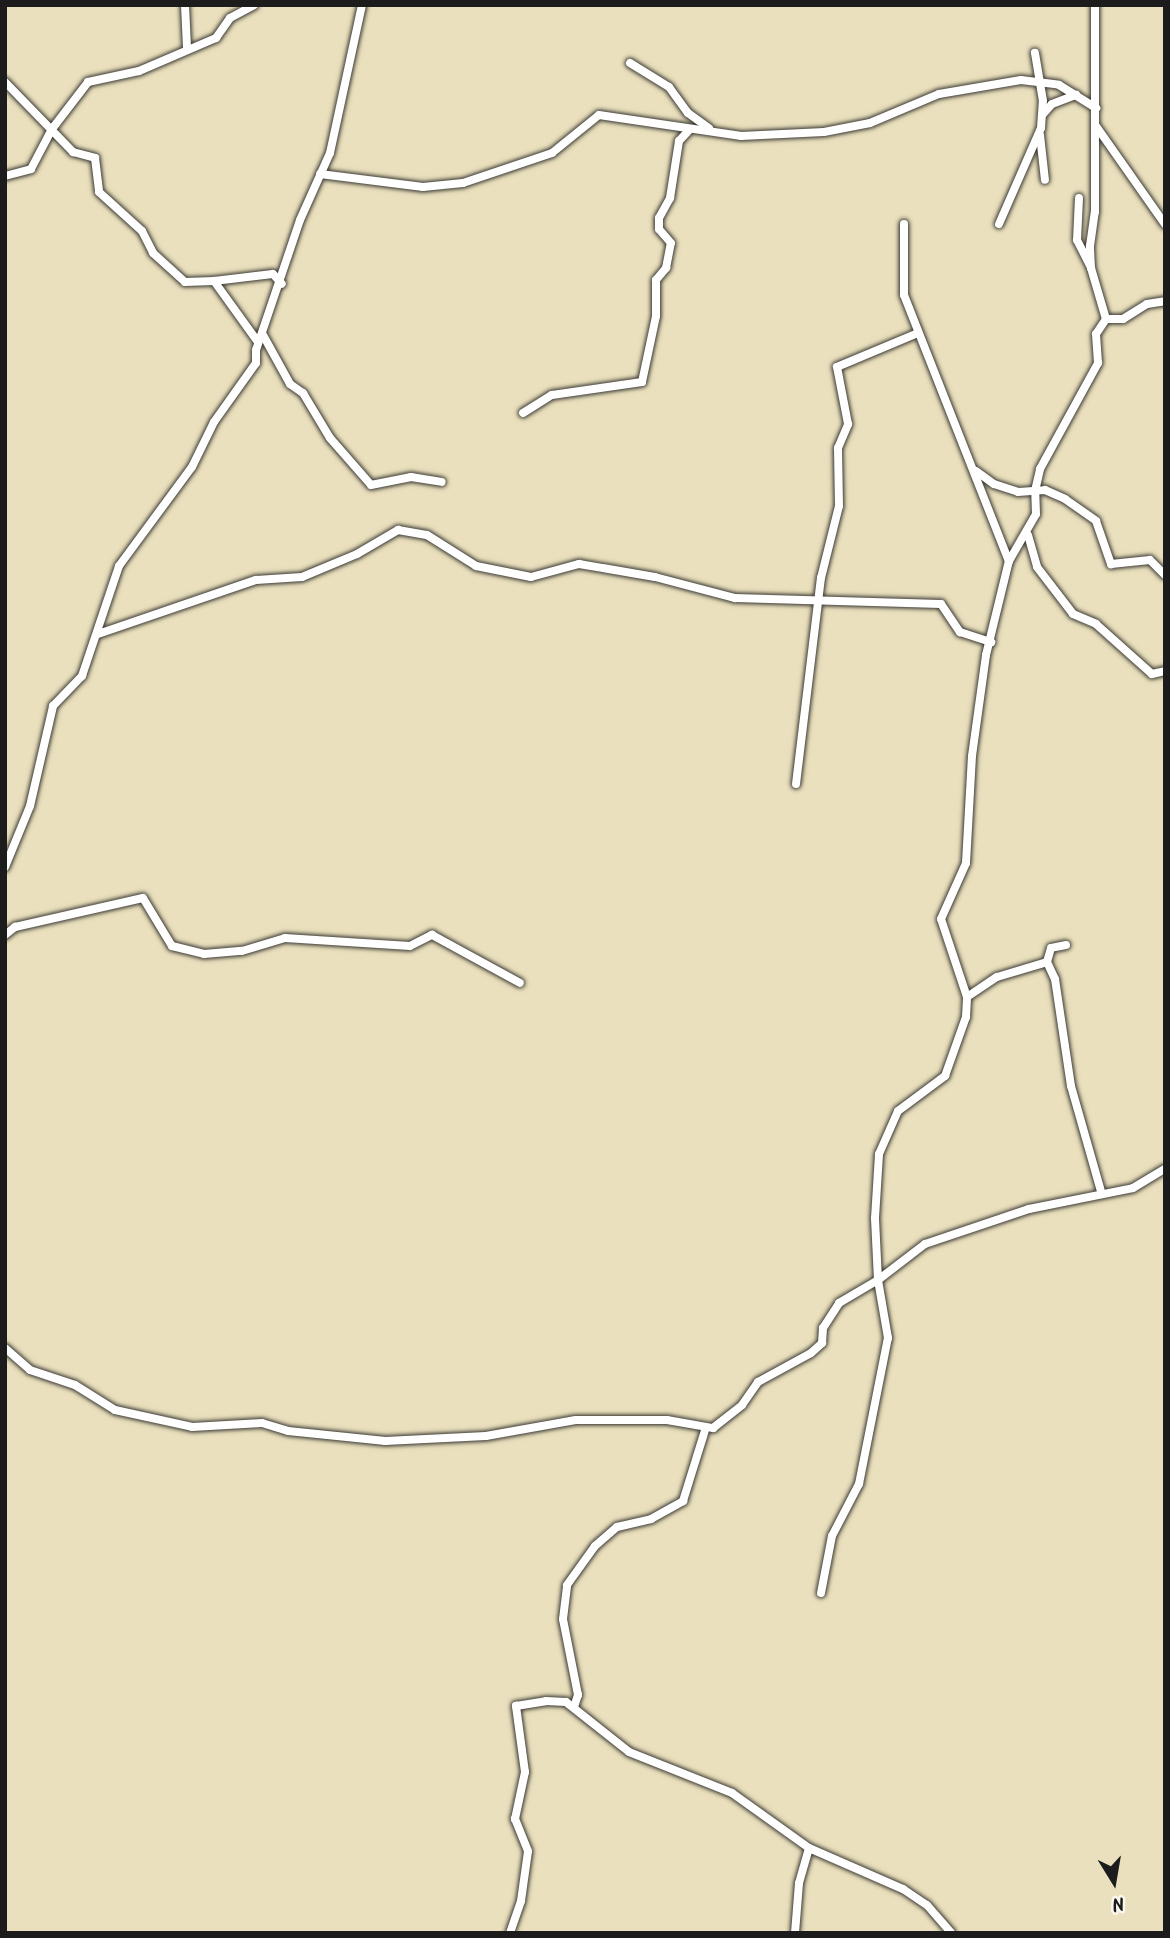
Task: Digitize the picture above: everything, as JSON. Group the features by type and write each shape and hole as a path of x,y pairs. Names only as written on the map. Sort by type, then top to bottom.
{"street":[{"path":"185,5 187,47"},
{"path":"5,176 31,169 52,129 88,82 139,71 187,47 216,38 230,18 254,5"},
{"path":"5,867 30,806 53,706 82,676 119,566 192,467 214,422 256,363 261,339 282,284 300,220 330,153 362,5"},
{"path":"1091,268 1096,126 1095,5"},
{"path":"1035,53 1043,114 1041,128 1045,180"},
{"path":"630,63 670,87 688,113 709,128"},
{"path":"320,174 444,187 552,153 598,115 759,136 852,128 939,94 1040,80 1076,95 1096,108"},
{"path":"5,82 73,152 95,158 99,192 142,231 160,260 185,282 272,274 282,284"},
{"path":"1043,114 1052,104 1076,95"},
{"path":"1096,126 1165,224"},
{"path":"999,224 1041,128"},
{"path":"523,413 552,395 642,382 656,316 656,280 666,268 671,243 659,229 659,218 670,198 679,141 690,129"},
{"path":"1079,198 1077,240 1091,268 1106,319"},
{"path":"904,224 904,295 976,471 1009,561"},
{"path":"214,281 261,339 290,384 303,393 330,438 371,485 411,477 442,482"},
{"path":"1106,319 1124,319 1147,304 1165,301"},
{"path":"821,1593 832,1536 859,1484 888,1338 878,1280 875,1218 879,1154 898,1111 945,1076 966,1017 967,997 941,919 966,863 972,756 991,642 1009,561 1028,535 1036,514 1035,491 1047,451 1098,363 1096,334 1106,319"},
{"path":"796,784 816,644 817,599 839,506 838,449 848,424 837,367 918,333"},
{"path":"976,471 994,484 1018,492 1035,491 1059,495 1096,521 1111,564 1150,560 1165,575"},
{"path":"98,634 257,580 302,577 357,554 398,530 427,535 476,566 531,577 579,564 656,577 735,598 941,604 960,632 991,642"},
{"path":"1028,535 1037,567 1073,614 1096,624 1152,674 1165,671"},
{"path":"5,935 15,927 144,898 172,946 204,954 242,951 285,938 410,946 432,935 520,983"},
{"path":"1066,946 1051,947 1047,962 1055,979 1071,1086 1101,1191"},
{"path":"967,997 997,977 1047,962"},
{"path":"5,1348 30,1370 75,1385 116,1410 192,1427 262,1423 288,1431 385,1441 486,1436 576,1420 667,1420 713,1428 728,1418 758,1382 811,1353 822,1343 823,1328 839,1303 878,1280 925,1244 1029,1209 1101,1191 1133,1188 1165,1169"},
{"path":"574,1707 578,1695 564,1619 567,1585 595,1546 617,1527 651,1519 683,1501 706,1427"},
{"path":"510,1933 521,1901 527,1851 515,1819 525,1772 516,1706 546,1701 566,1702 629,1752 732,1793 809,1848 915,1896 951,1933"},
{"path":"795,1933 799,1883 809,1848"}]}
